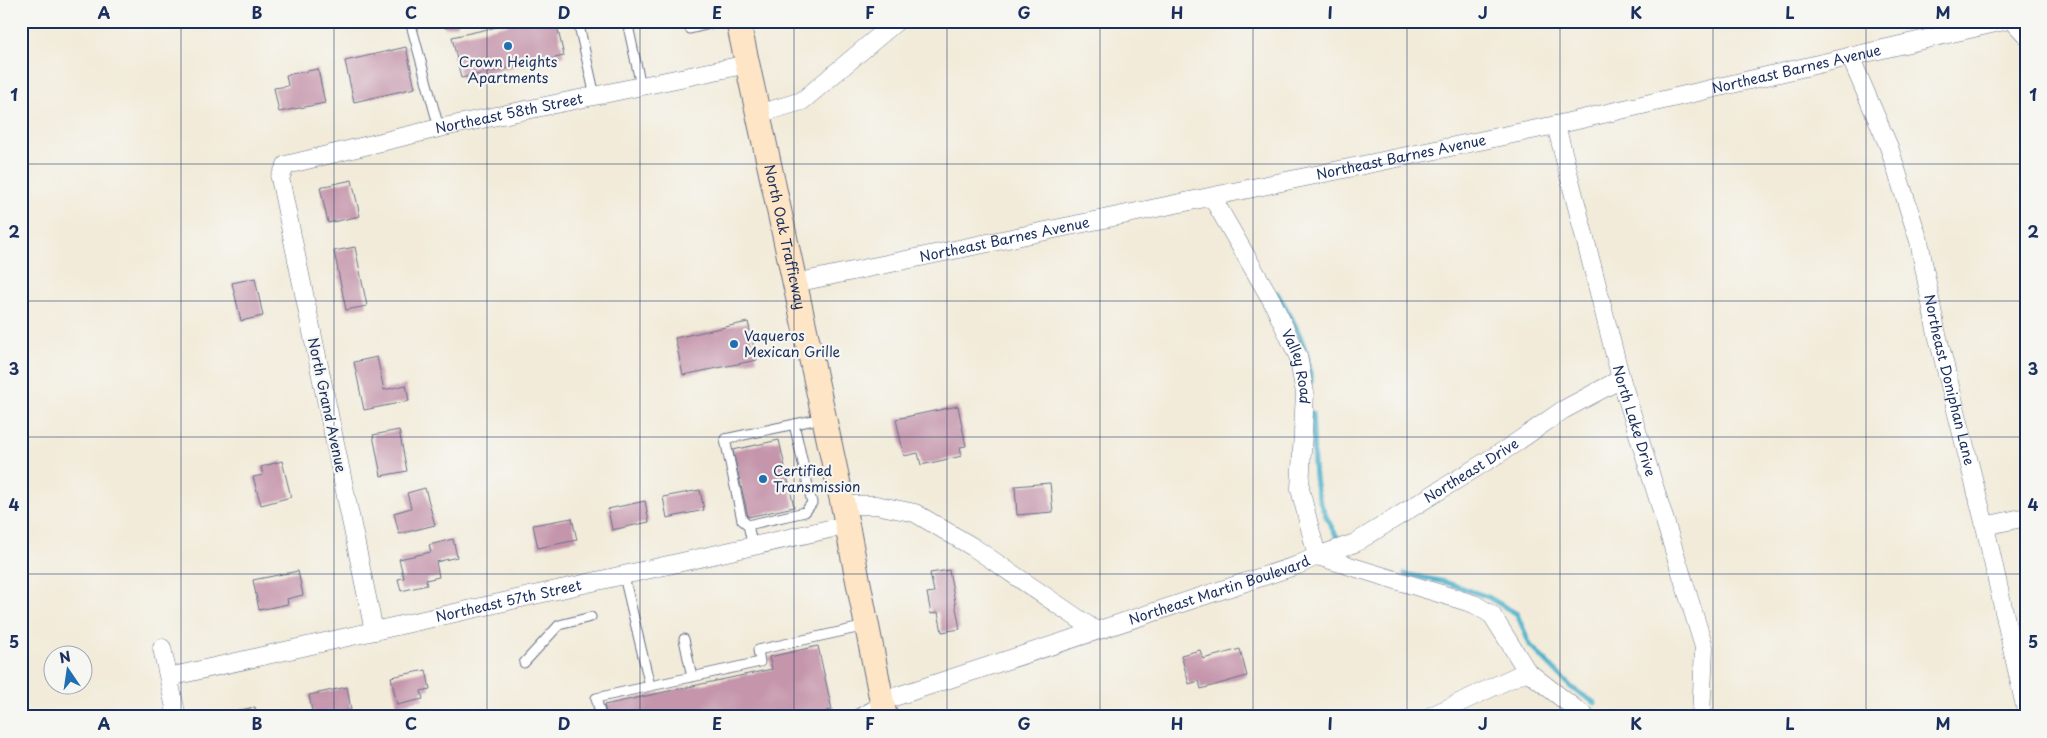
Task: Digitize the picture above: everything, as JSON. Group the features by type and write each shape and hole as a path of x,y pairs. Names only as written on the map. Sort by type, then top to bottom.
{"main road":[{"name":"North Oak Trafficway","path":"738,21 845,515 884,709"}],"street":[{"path":"758,114 802,101 898,21"},
{"name":"Northeast Barnes Avenue","path":"795,283 1556,125 2004,21"},
{"path":"2013,21 2026,35"},
{"name":"Northeast Doniphan Lane","path":"1850,56 1889,147 1919,241 1936,330 1985,526 2026,711"},
{"name":"Northeast 58th Street","path":"280,178 286,165 439,128 748,64"},
{"name":"North Lake Drive","path":"1556,125 1621,379 1704,647 1701,717"},
{"name":"North Grand Avenue","path":"280,178 374,631"},
{"name":"Valley Road","path":"1212,197 1272,301 1298,356 1305,393 1300,489 1317,556"},
{"name":"Northeast Drive","path":"1317,556 1354,543 1511,446 1563,410 1621,379"},
{"path":"845,515 876,506 915,513 1006,568 1095,630"},
{"name":"Northeast 57th Street","path":"169,677 753,547 845,515"},
{"path":"1985,526 2026,517"},
{"name":"Northeast Martin Boulevard","path":"884,709 1095,630 1298,565 1317,556 1474,604 1492,615 1527,671 1586,717"},
{"path":"162,648 177,717"},
{"path":"1429,717 1527,671"}],"lane":[{"path":"410,21 439,128"},
{"path":"578,21 595,96"},
{"path":"627,21 640,86"},
{"path":"688,21 690,29 722,21"},
{"path":"753,547 748,525 742,520 725,439 824,418"},
{"path":"748,525 805,512 810,508 812,503 794,424"},
{"path":"624,576 650,686"},
{"path":"524,663 559,624 591,617"},
{"path":"600,717 596,698 760,662 758,650 867,625"},
{"path":"684,639 692,677"},
{"path":"852,717 884,709"}],"building":[{"name":"Crown Heights Apartments","path":"443,21 458,21 458,25 445,28"},
{"name":"Crown Heights Apartments","path":"524,21 556,21 564,56 461,78 452,37"},
{"path":"406,47 415,88 354,102 345,61"},
{"path":"318,69 325,103 279,112 274,88 288,86 286,75"},
{"path":"352,180 360,216 328,223 320,187"},
{"path":"355,247 367,306 346,310 334,251"},
{"path":"255,278 263,316 241,321 232,283"},
{"path":"748,322 757,360 683,375 675,338"},
{"path":"377,357 384,390 406,385 409,401 364,410 354,362"},
{"path":"958,406 966,446 960,447 962,456 921,465 918,453 904,456 896,419"},
{"path":"399,430 407,471 381,476 373,435"},
{"name":"Certified Transmission","path":"779,440 794,507 748,517 733,450"},
{"path":"282,461 291,497 261,505 253,477 263,475 261,467"},
{"path":"1050,483 1053,512 1017,515 1015,486"},
{"path":"425,488 435,525 399,534 394,513 411,508 407,493"},
{"path":"700,490 704,510 667,518 663,497"},
{"path":"645,501 649,522 612,530 608,509"},
{"path":"572,518 577,540 538,548 533,525"},
{"path":"453,539 457,557 436,562 439,577 426,580 427,585 401,591 398,579 404,578 399,559 431,552 429,545"},
{"path":"949,570 960,629 942,632 938,612 931,614 927,593 934,592 930,573"},
{"path":"298,571 303,595 287,599 288,604 259,610 253,580"},
{"path":"818,646 832,710 826,711 827,717 780,717 779,712 756,717 607,717 604,705 772,669 769,657"},
{"path":"1240,649 1247,676 1201,689 1199,681 1189,684 1181,655 1200,650 1203,659"},
{"path":"426,670 430,689 421,691 423,699 397,705 391,677"},
{"path":"347,687 351,710 329,714 330,717 313,717 309,695"},
{"path":"255,707 257,717 212,717 212,716"}],"waterway":[{"path":"1277,293 1300,336 1308,358 1311,382"},
{"path":"1312,413 1317,492 1322,507 1339,540"},
{"path":"1405,574 1445,582 1488,597 1517,614 1530,645 1572,688 1595,703"}],"place":[{"name":"Crown Heights Apartments","path":"508,46"},
{"name":"Vaqueros Mexican Grille","path":"734,344"},
{"name":"Certified Transmission","path":"763,479"}]}
